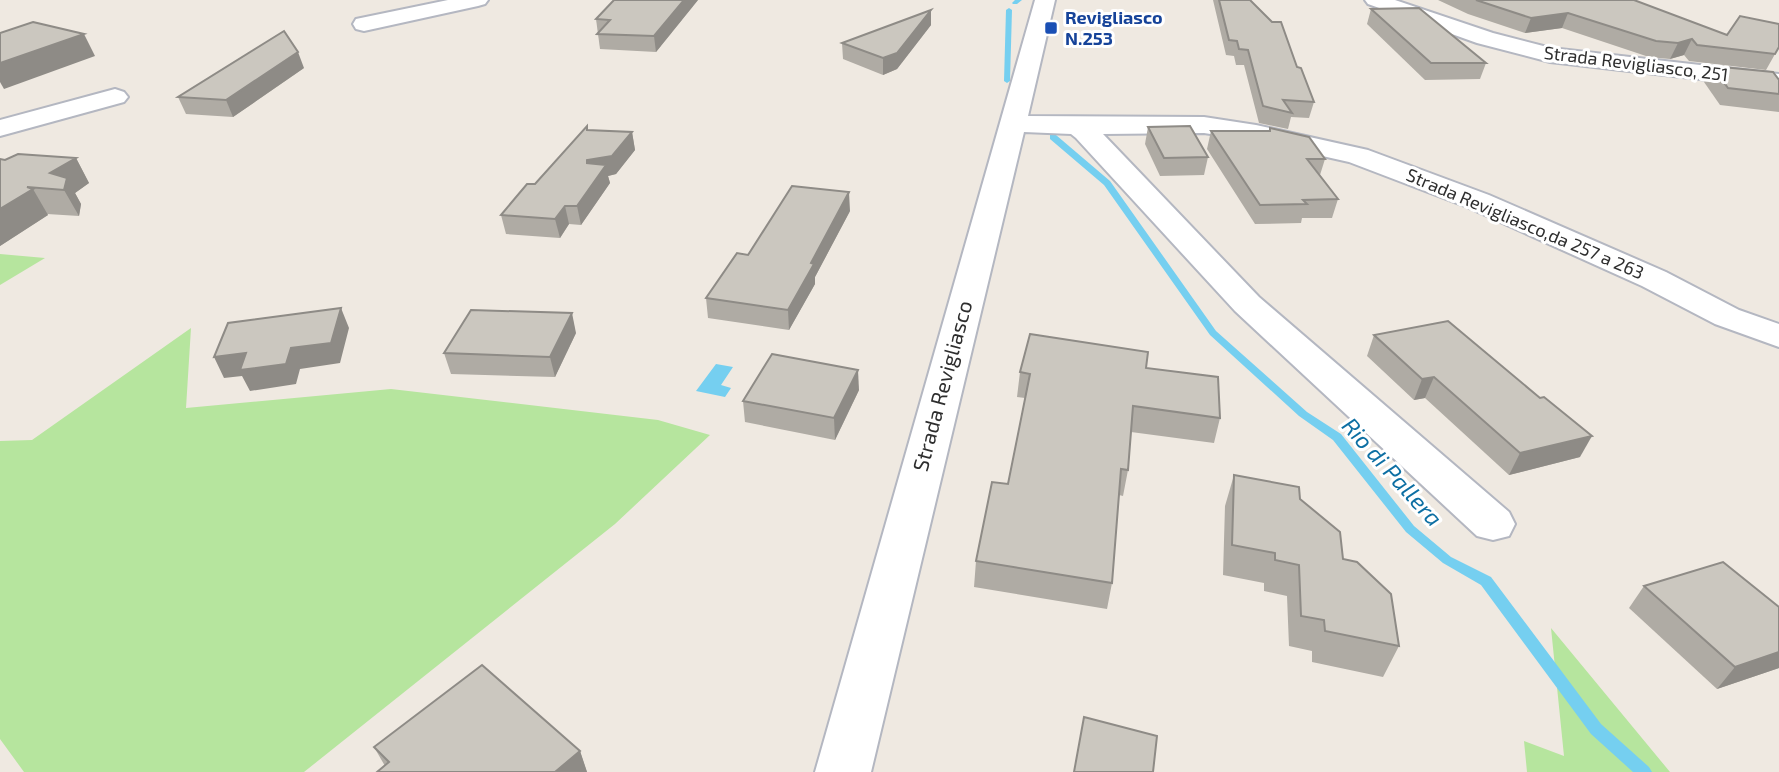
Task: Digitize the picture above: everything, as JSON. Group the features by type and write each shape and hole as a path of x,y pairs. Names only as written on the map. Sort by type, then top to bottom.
{"street":[{"path":"364,24 478,0"},
{"name":"Strada Revigliasco","path":"843,772 1045,0"},
{"name":"Strada Revigliasco, 251","path":"1375,0 1485,38 1550,55 1779,81"},
{"path":"0,128 115,97"},
{"name":"Strada Revigliasco,da 257 a 263","path":"1012,123 1077,127 1204,125 1256,133 1358,156 1478,201 1654,279 1727,317 1779,336"},
{"path":"1077,127 1086,132 1247,304 1493,524"}],"green space":[{"path":"0,254 45,258 0,285"},
{"path":"191,328 186,408 391,389 658,420 710,435 615,524 304,772 24,772 0,739 0,441 32,440"},
{"path":"1551,628 1670,772 1527,772 1524,741 1564,756"}],"water":[{"path":"716,364 733,367 721,385 731,388 725,397 696,391"}],"building":[{"path":"614,0 684,0 654,36 597,34 610,20 596,19"},
{"path":"1219,0 1250,0 1272,22 1281,22 1297,67 1301,68 1314,102 1283,100 1292,113 1263,106 1248,50 1239,49 1237,41 1229,40"},
{"path":"1476,0 1634,0 1727,35 1740,16 1779,24 1779,47 1775,54 1697,45 1692,39 1678,43 1656,41 1568,13 1531,18"},
{"path":"1419,8 1486,63 1431,63 1371,9"},
{"path":"931,10 897,53 883,58 842,43"},
{"path":"33,22 84,34 0,63 0,33"},
{"path":"284,31 298,52 226,100 178,97"},
{"path":"1712,66 1773,72 1779,80 1779,94 1728,88"},
{"path":"587,126 587,130 632,132 612,156 587,160 587,163 606,165 577,206 565,206 555,219 501,215 527,184 535,184"},
{"path":"1190,126 1208,157 1164,158 1148,127"},
{"path":"1270,128 1309,137 1325,159 1307,159 1338,199 1303,200 1307,204 1260,205 1211,131 1270,131"},
{"path":"18,154 76,158 50,173 67,178 64,190 27,187 33,189 0,209 0,159 5,160"},
{"path":"792,186 849,192 788,310 706,298 737,253 748,255"},
{"path":"341,308 331,343 291,348 286,364 240,370 246,353 214,357 228,323"},
{"path":"471,310 572,313 550,357 444,353"},
{"path":"1448,321 1540,398 1544,397 1592,436 1520,453 1434,377 1422,379 1374,335"},
{"path":"1030,334 1148,352 1146,368 1218,377 1220,418 1133,406 1128,470 1121,469 1112,583 976,561 992,482 1008,484 1030,374 1020,372"},
{"path":"772,354 858,370 834,418 743,401"},
{"path":"1234,475 1299,487 1300,499 1340,532 1343,559 1357,562 1391,594 1399,646 1325,631 1324,620 1301,616 1299,565 1275,560 1275,553 1232,545"},
{"path":"1723,562 1779,607 1779,652 1735,667 1644,586"},
{"path":"482,665 580,751 555,772 377,772 389,762 374,747"},
{"path":"1084,717 1157,736 1153,772 1074,772"}],"waterway":[{"name":"Rio di Pallera","path":"1015,3 1019,0"},
{"name":"Rio di Pallera","path":"1007,81 1009,10"},
{"name":"Rio di Pallera","path":"1053,137 1107,183 1213,333 1303,414 1337,437 1410,529 1447,560 1486,581 1596,729 1644,772"}],"place":[{"name":"Revigliasco N.253","path":"1051,28"}]}
